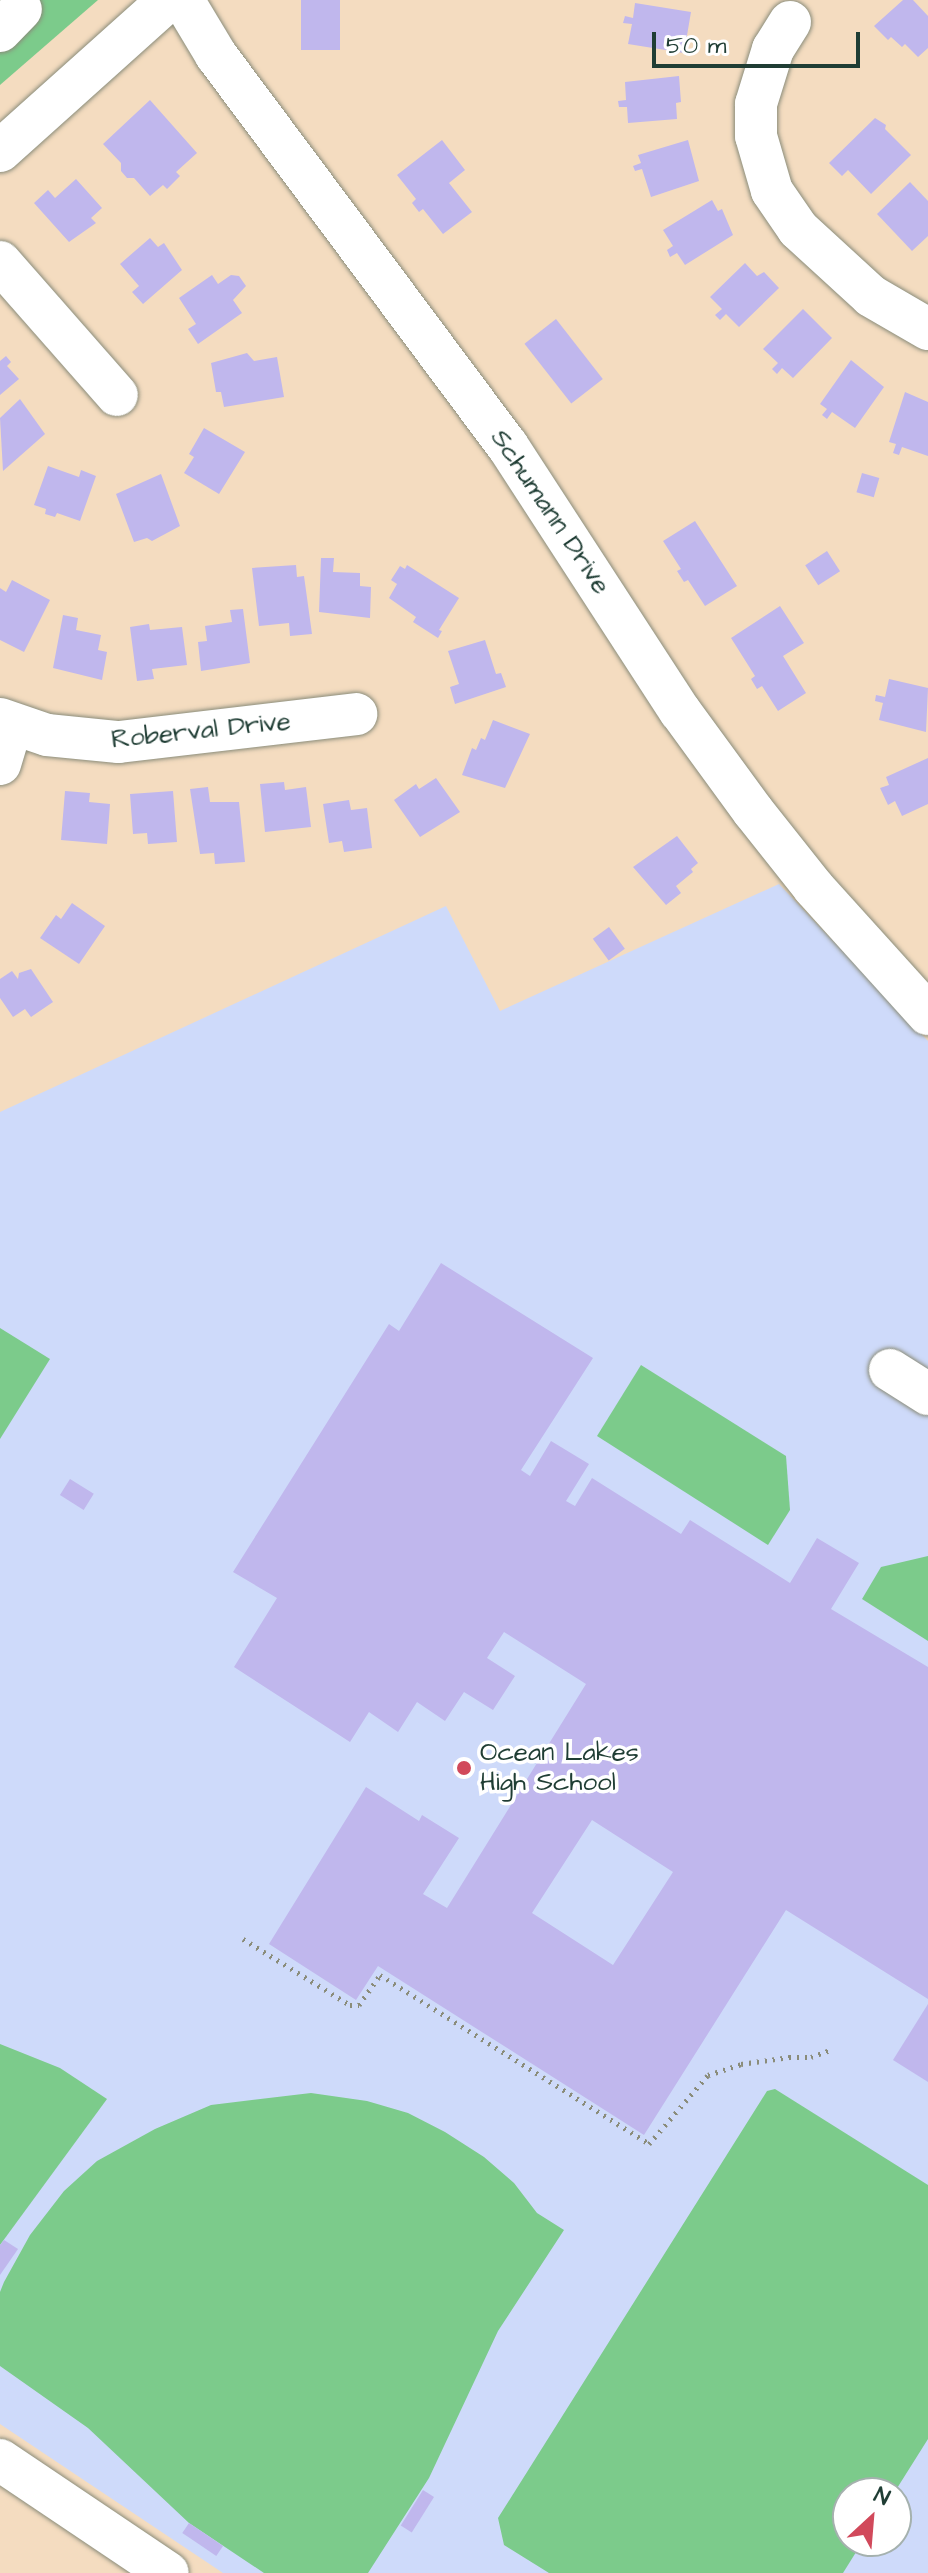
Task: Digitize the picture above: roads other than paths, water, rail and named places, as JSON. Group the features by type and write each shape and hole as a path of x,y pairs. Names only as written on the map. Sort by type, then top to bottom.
{"street":[{"path":"0,151 168,0"},
{"name":"Schumann Drive","path":"183,0 216,55 507,445 680,711 753,811 814,888 928,1014"},
{"path":"790,22 773,49 756,104 758,149 772,191 798,229 871,296 928,329"},
{"path":"0,262 117,395"},
{"name":"Roberval Drive","path":"6,722 79,741 119,742 356,714"},
{"path":"0,764 6,722"},
{"path":"890,1370 928,1394"},
{"path":"0,2460 168,2573"}],"place":[{"name":"Ocean Lakes High School","path":"464,1768"}]}
